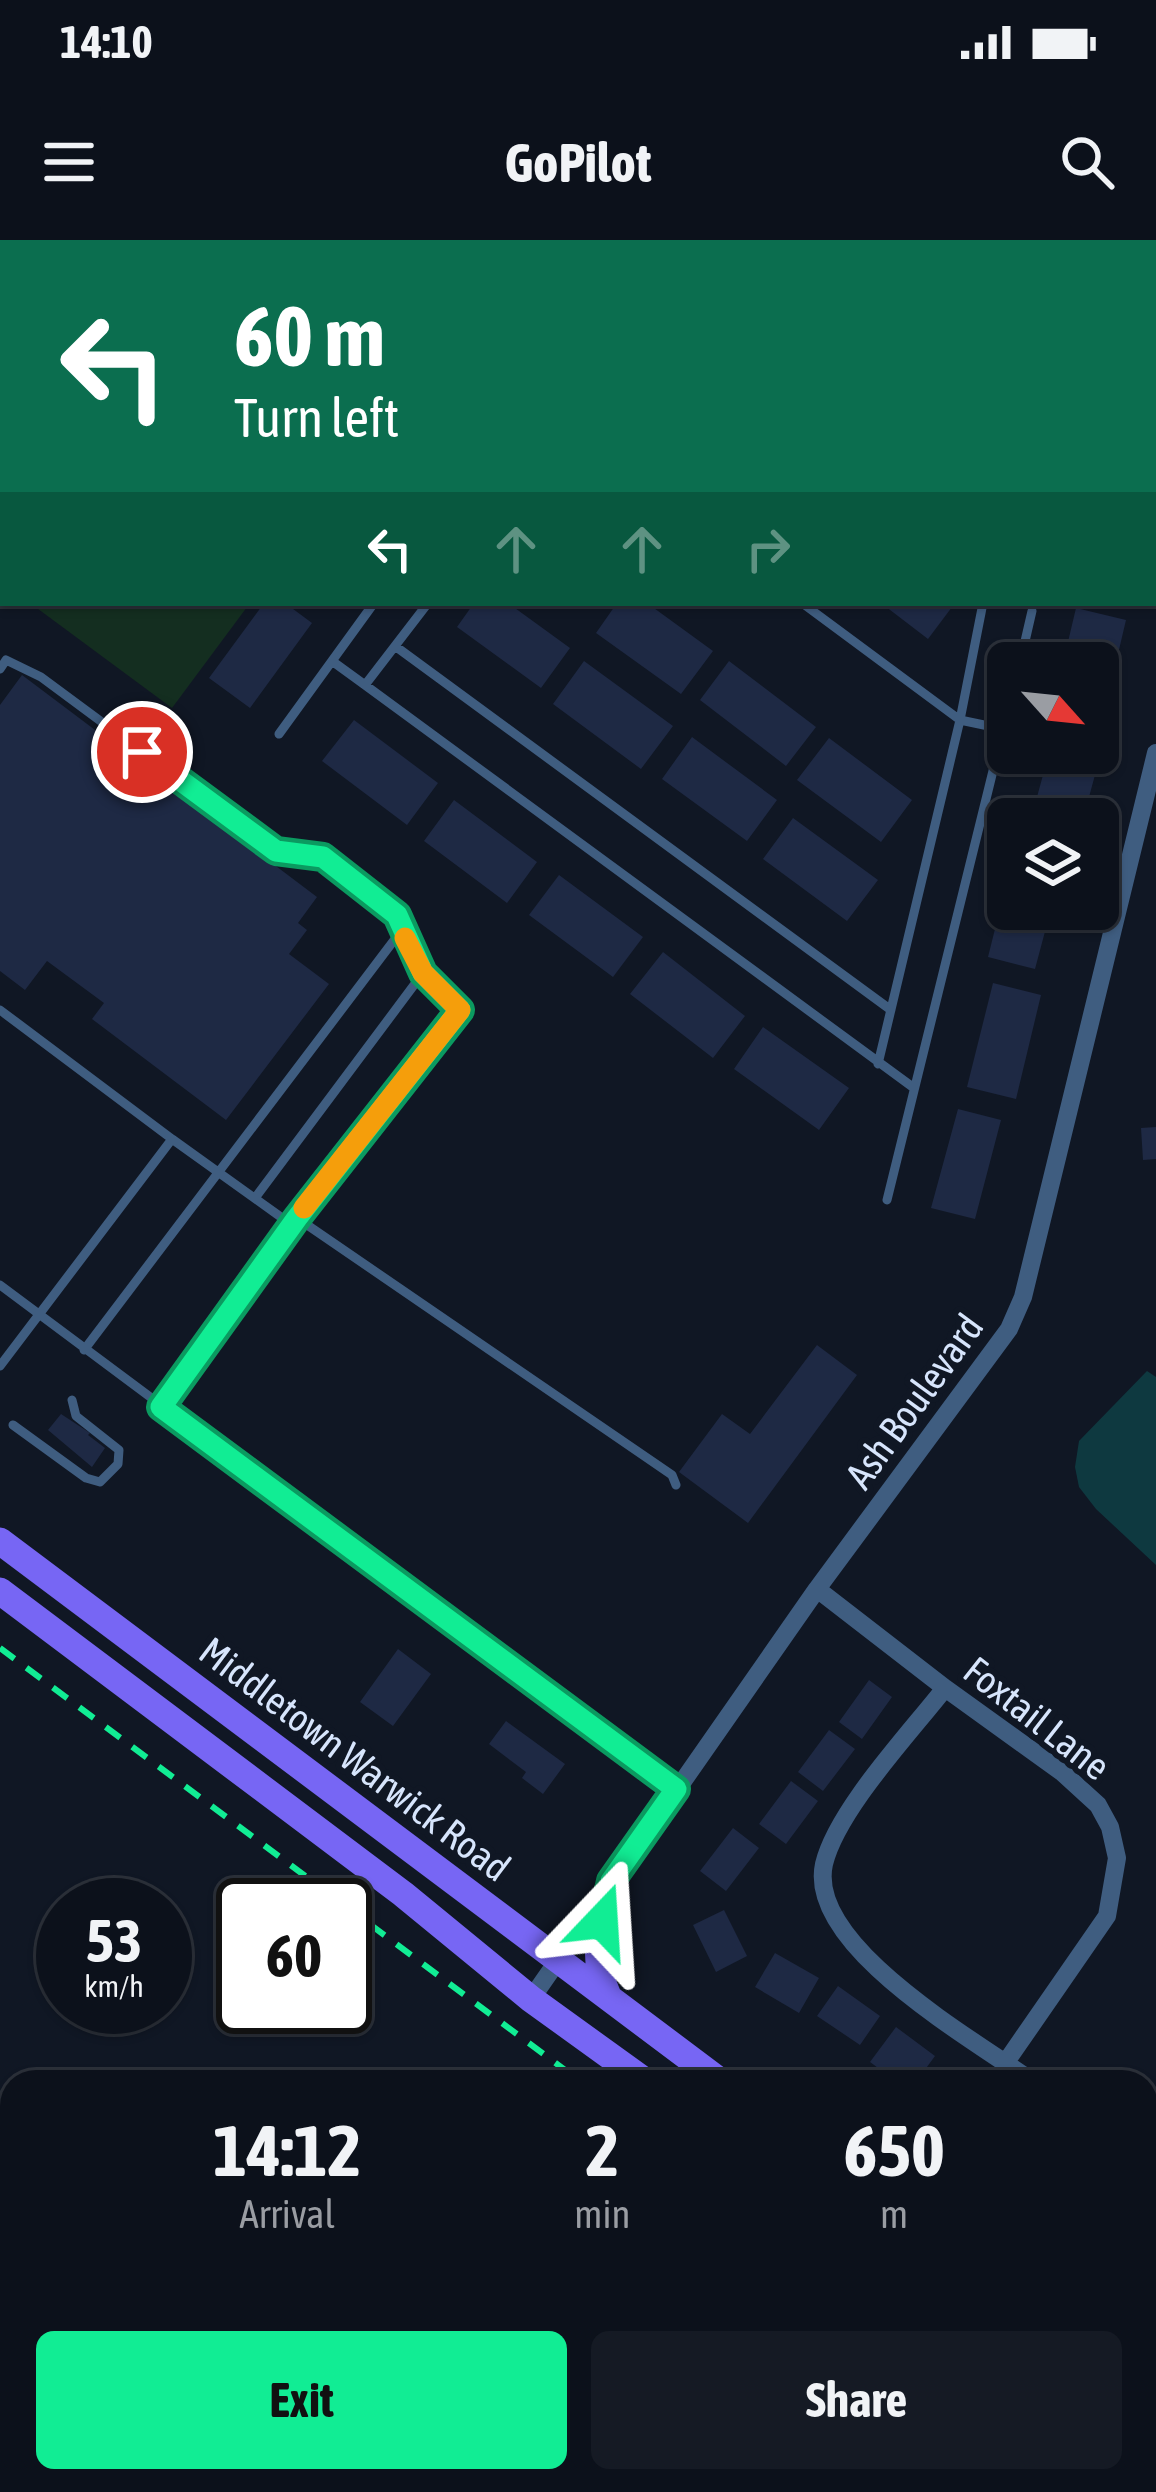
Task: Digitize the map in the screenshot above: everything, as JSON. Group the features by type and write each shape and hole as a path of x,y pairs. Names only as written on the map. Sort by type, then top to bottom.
{"main road":[{"name":"Middletown Warwick Road","path":"0,1541 705,2070"},
{"path":"0,1591 629,2070"},
{"path":"610,2000 597,1971 611,1881"}],"street":[{"name":"Ash Boulevard","path":"531,1999 817,1589 1009,1329 1023,1297 1156,752"},
{"name":"Foxtail Lane","path":"817,1589 1063,1773 1098,1805 1110,1827 1117,1858 1107,1916 1006,2062"},
{"path":"945,1688 844,1819 824,1864 823,1894 842,1929 874,1969 1017,2070"}],"lane":[{"path":"279,734 372,606"},
{"path":"365,685 426,606"},
{"path":"806,606 961,720 987,725"},
{"path":"878,1064 961,720 982,606"},
{"path":"1025,642 1032,611"},
{"path":"395,646 891,1010"},
{"path":"332,661 914,1088"},
{"path":"2,663 41,677 276,851 323,857 397,915 423,973 460,1010 294,1221 161,1407"},
{"path":"886,1200 993,774"},
{"path":"84,1350 401,931"},
{"path":"255,1198 423,973"},
{"path":"0,1010 255,1198 671,1475 676,1485"},
{"path":"0,1366 172,1139"},
{"path":"0,1286 676,1789"},
{"path":"14,1425 86,1478 100,1482 118,1464 119,1450 76,1416 72,1400"}],"shaded area":[{"path":"34,606 248,606 172,708"},
{"path":"1147,1371 1156,1377 1156,1565 1096,1509 1079,1487 1075,1467 1079,1441"}],"building":[{"path":"262,606 289,606 312,623 250,708 209,678"},
{"path":"472,606 512,606 570,648 541,688 457,627"},
{"path":"615,606 651,606 713,651 681,694 596,633"},
{"path":"885,606 953,606 928,639"},
{"path":"1076,608 1126,620 1119,650 1119,642 1068,642"},
{"path":"584,661 673,726 641,769 553,704"},
{"path":"729,661 816,727 786,766 700,700"},
{"path":"22,675 317,897 298,923 307,930 289,954 329,984 226,1120 92,1019 104,1003 47,961 25,990 0,971 0,705"},
{"path":"354,720 438,783 407,825 322,761"},
{"path":"692,737 777,800 747,841 662,779"},
{"path":"829,738 912,800 881,842 797,780"},
{"path":"1043,774 1095,774 1089,798 1037,798"},
{"path":"454,800 537,862 507,903 424,841"},
{"path":"793,818 878,880 847,921 763,859"},
{"path":"559,875 643,937 613,977 529,915"},
{"path":"995,930 1045,930 1035,969 988,957"},
{"path":"663,952 745,1016 713,1058 630,994"},
{"path":"993,983 1041,995 1016,1099 967,1087"},
{"path":"763,1027 849,1088 819,1130 734,1069"},
{"path":"958,1109 1001,1120 975,1219 931,1208"},
{"path":"1156,1127 1156,1159 1143,1160 1141,1128"},
{"path":"817,1345 857,1375 748,1523 679,1472 722,1414 750,1434"},
{"path":"61,1414 105,1448 92,1467 48,1430"},
{"path":"398,1649 431,1674 393,1726 360,1702"},
{"path":"869,1680 892,1697 862,1739 839,1722"},
{"path":"506,1721 565,1764 543,1794 522,1778 526,1772 489,1744"},
{"path":"829,1730 855,1749 823,1791 798,1772"},
{"path":"791,1781 818,1801 786,1844 759,1824"},
{"path":"733,1828 759,1848 726,1891 700,1871"},
{"path":"724,1910 747,1956 716,1972 693,1925"},
{"path":"775,1953 819,1978 799,2013 755,1987"},
{"path":"838,1986 880,2016 860,2045 817,2016"},
{"path":"896,2027 935,2056 925,2070 881,2070 870,2062"}],"railway":[{"path":"0,1648 565,2070"}],"slow traffic":[{"path":"304,1208 460,1010 423,973 405,938"}],"route":[{"path":"142,752 276,851 323,857 397,915 423,973 460,1010 297,1218 161,1407 676,1789 611,1881 602,1921"}]}
